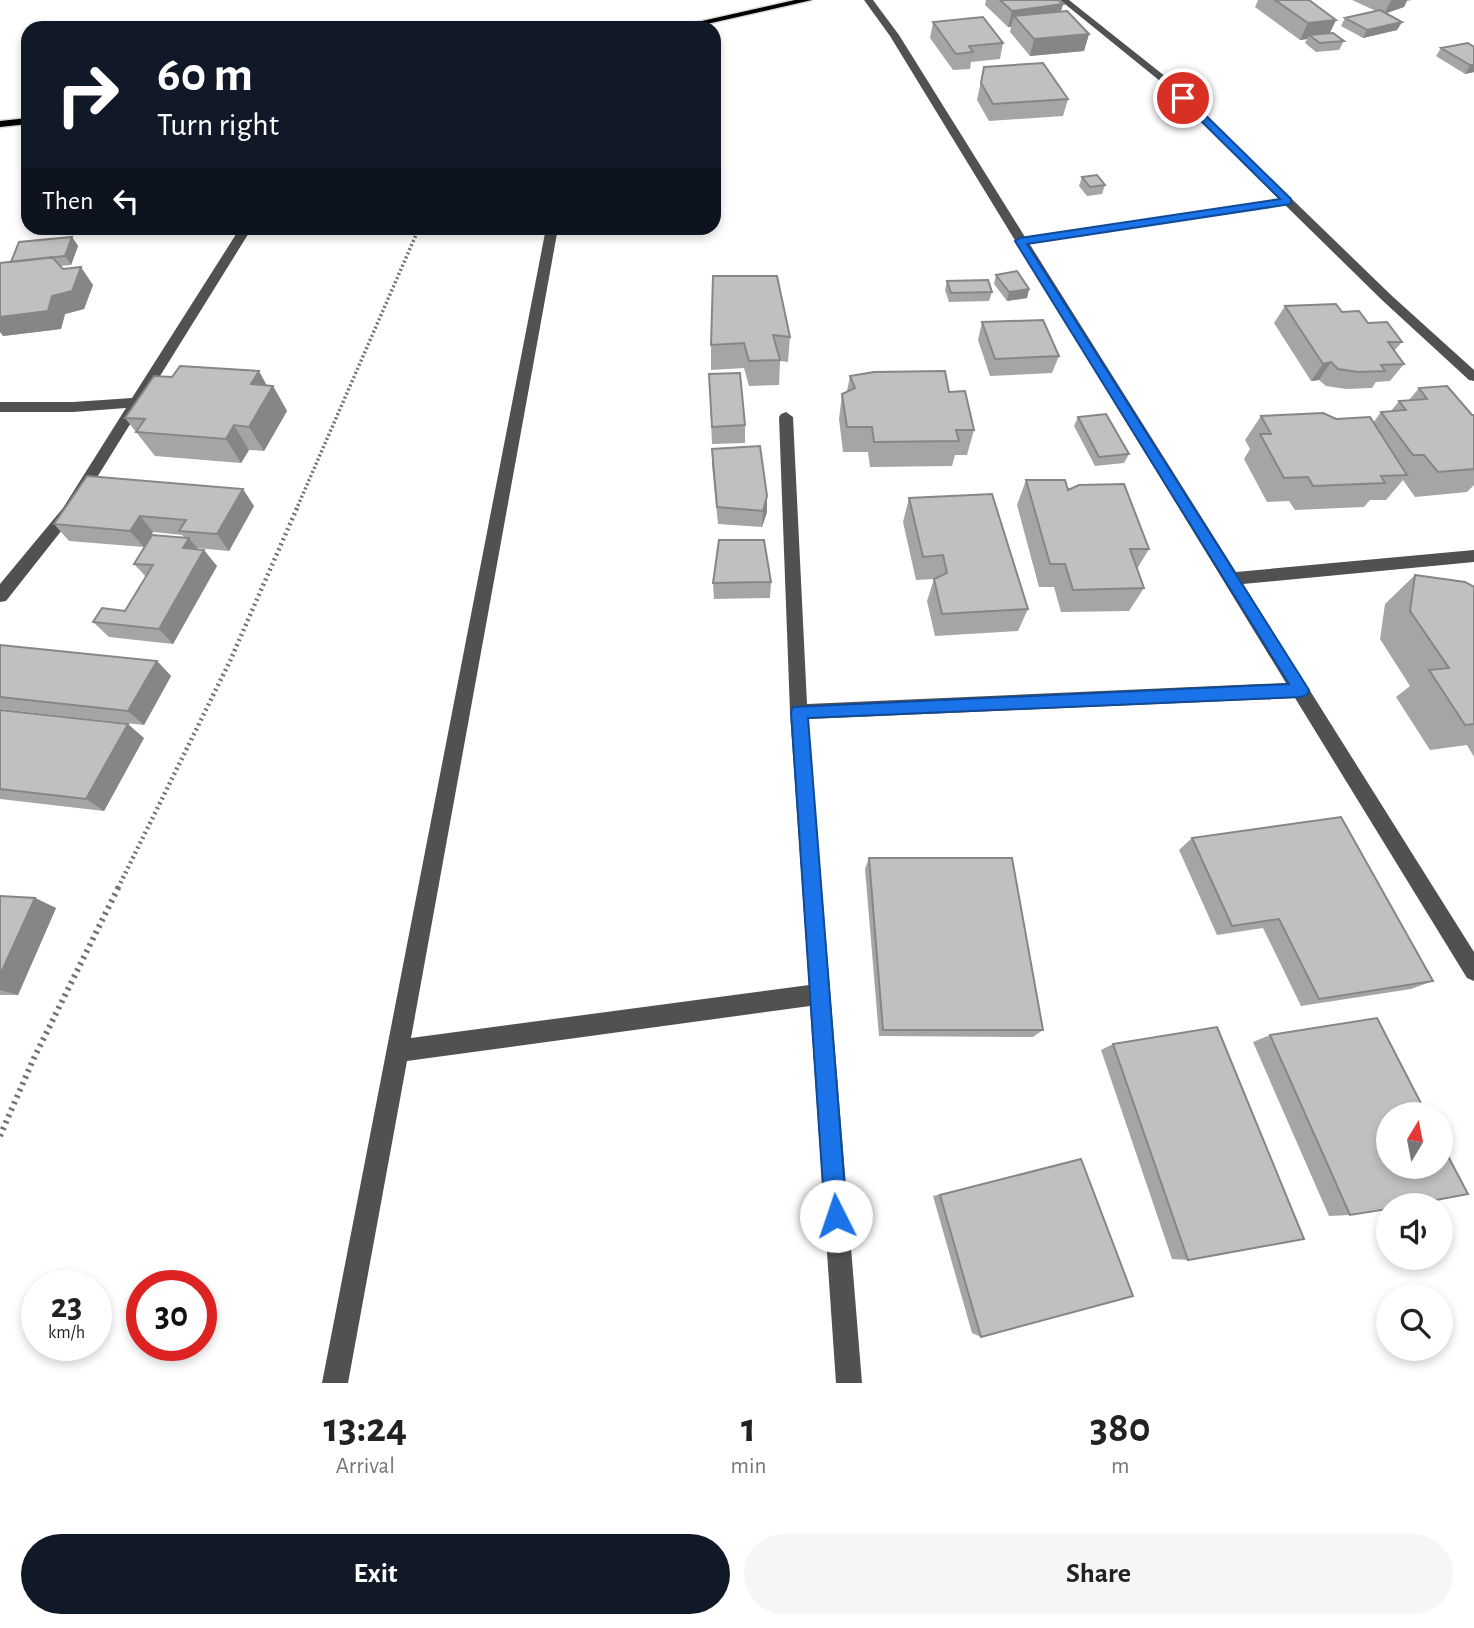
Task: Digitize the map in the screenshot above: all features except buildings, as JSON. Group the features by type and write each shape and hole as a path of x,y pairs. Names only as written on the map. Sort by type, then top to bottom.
{"main road":[{"path":"709,21 808,0"},
{"path":"0,124 21,122"}],"street":[{"path":"868,0 894,35 1474,971"},
{"path":"1063,0 1163,79 1473,375"},
{"path":"1020,241 1288,201"},
{"path":"0,596 68,512 242,235"},
{"path":"335,1383 551,235"},
{"path":"0,407 73,407 139,402"},
{"path":"786,417 799,712 849,1383"},
{"path":"1233,579 1474,556"},
{"path":"799,712 1301,690"},
{"path":"399,1051 818,994"}],"path":[{"path":"0,1136 33,1060 230,661 416,235"}],"route":[{"path":"836,1216 799,712 1301,690 1020,241 1288,201 1183,98"}]}
